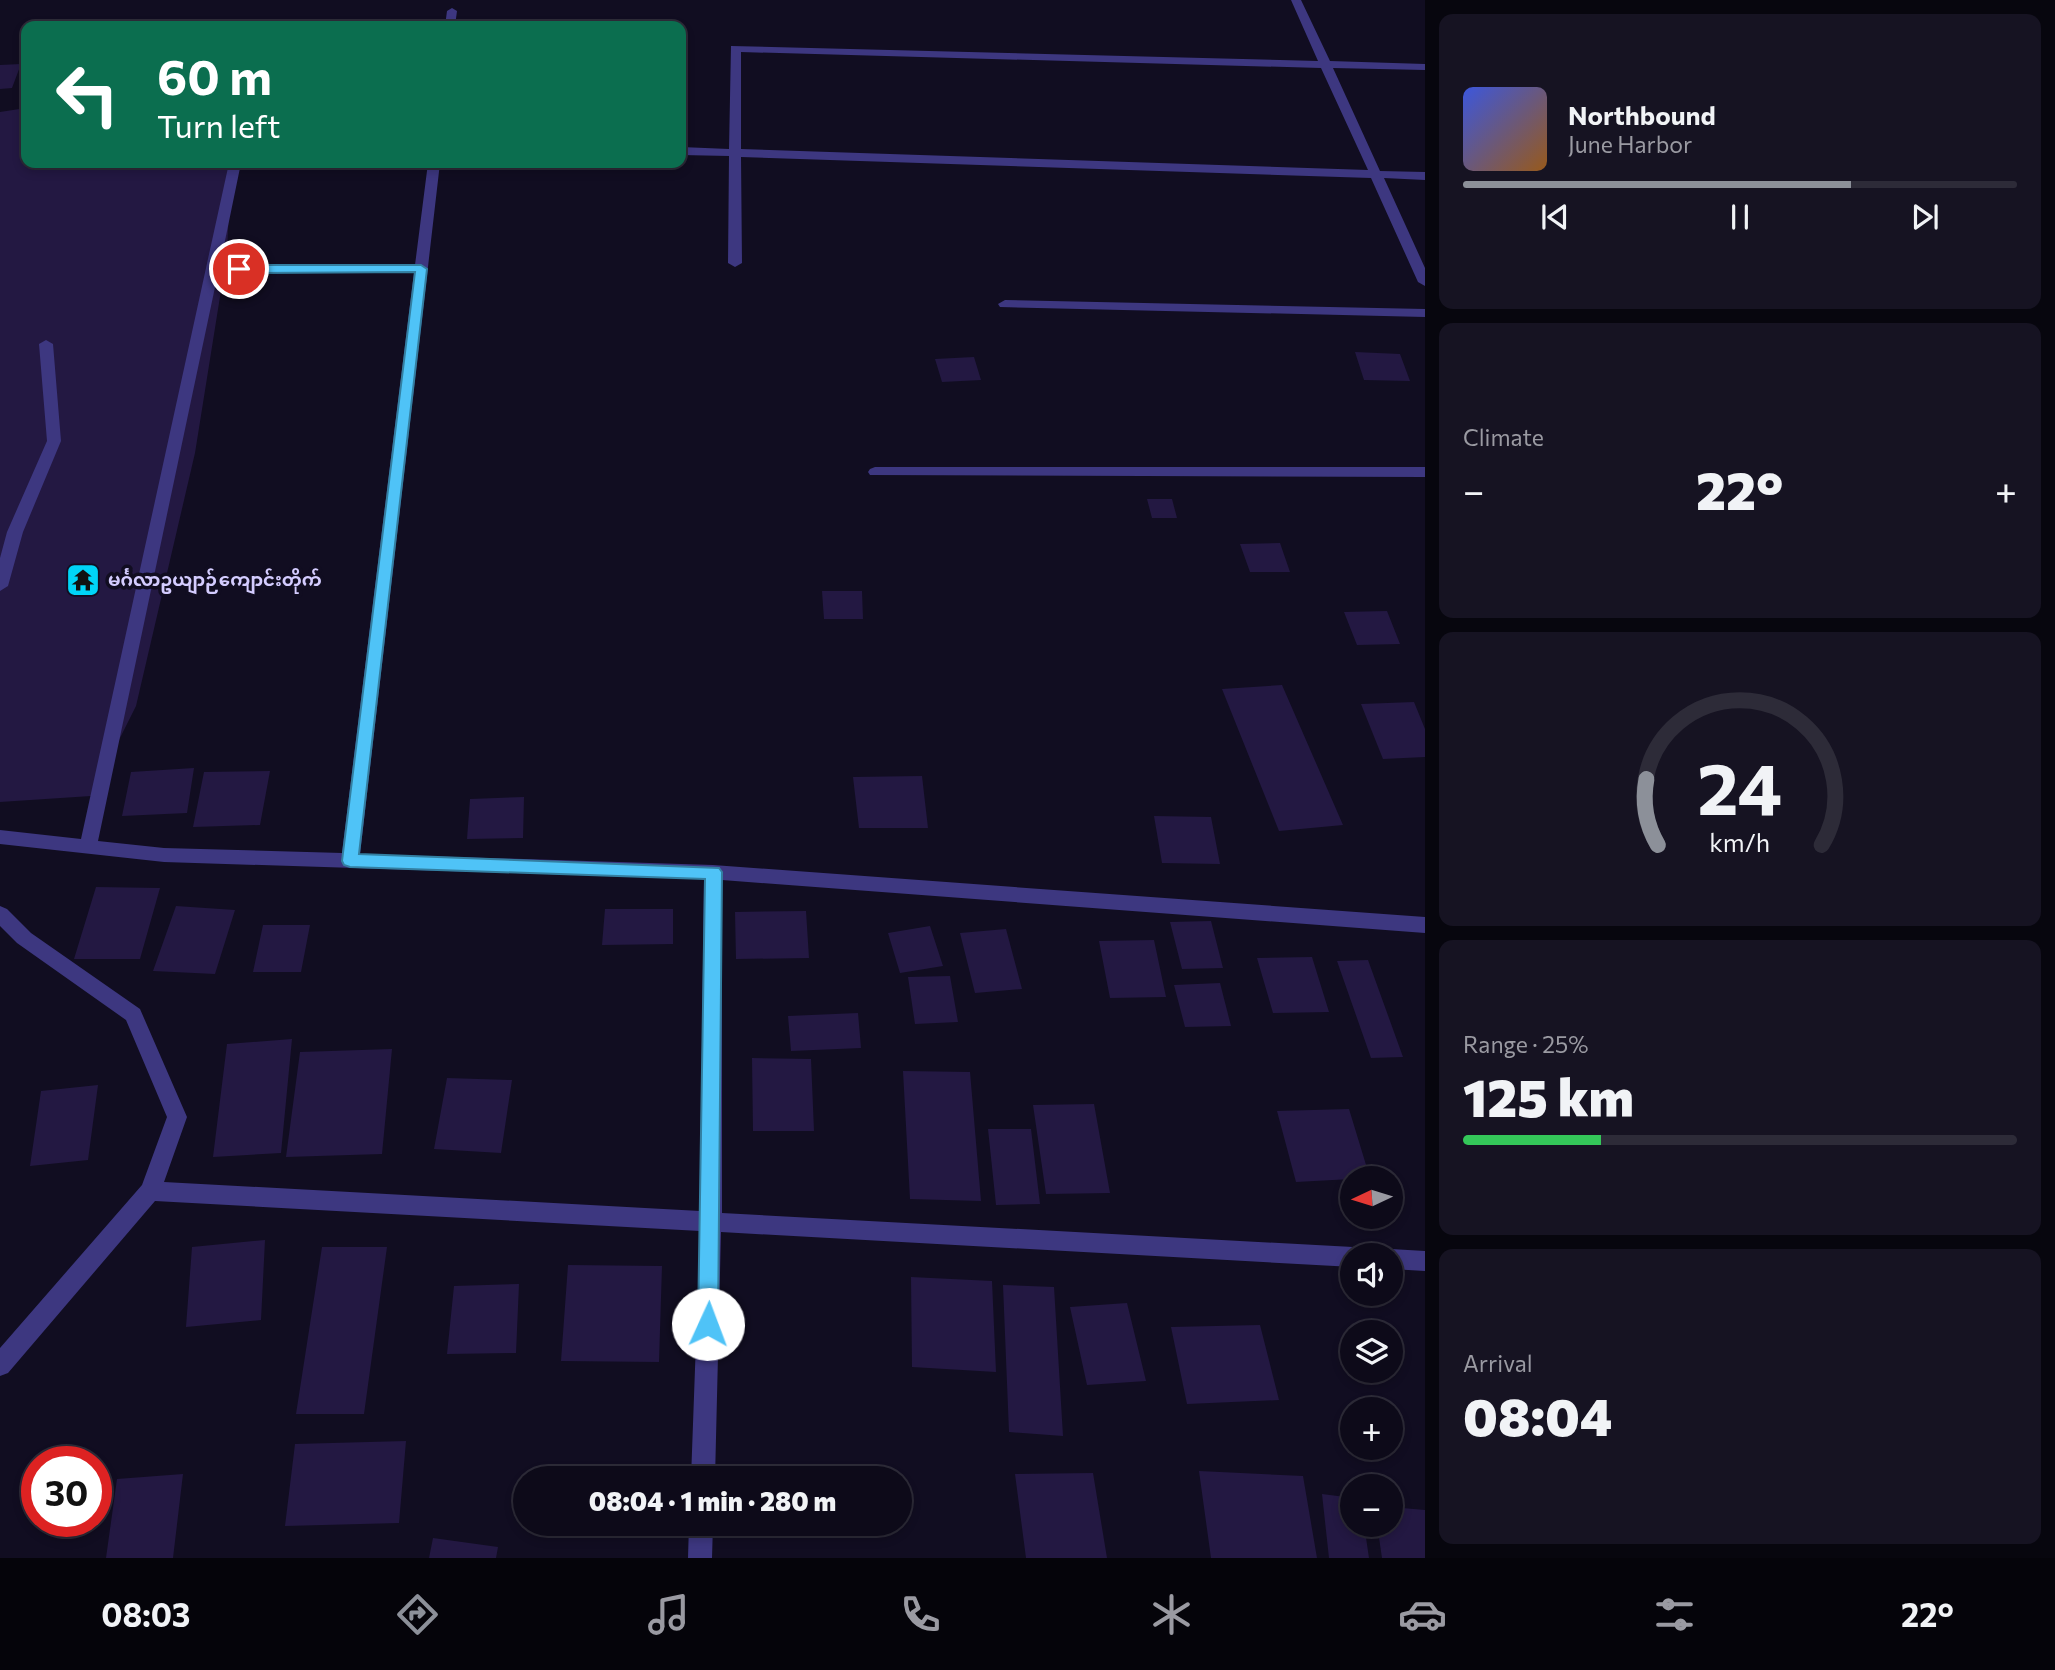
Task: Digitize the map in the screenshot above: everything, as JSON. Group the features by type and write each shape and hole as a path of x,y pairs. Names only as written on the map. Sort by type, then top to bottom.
{"street":[{"path":"1296,0 1425,282"},
{"path":"451,21 452,11"},
{"path":"734,263 736,48 1425,67"},
{"path":"686,151 1425,176"},
{"path":"88,846 234,168"},
{"path":"350,861 432,168"},
{"path":"212,269 421,269"},
{"path":"1005,304 1425,313"},
{"path":"0,586 15,532 54,441 46,344"},
{"path":"875,472 1425,471"},
{"path":"0,837 164,855 713,872 1425,925"},
{"path":"703,1466 711,1222 713,872"},
{"path":"0,914 24,937 134,1015 177,1117 150,1191 1,1365"},
{"path":"150,1191 1340,1256"},
{"path":"1403,1260 1425,1261"},
{"path":"700,1558 701,1536"}],"building":[{"path":"21,64 12,88 0,89 0,65"},
{"name":"မင်္ဂလာဥယျာဉ်ကျောင်းတိုက်","path":"21,109 21,168 231,168 227,253 195,453 136,706 91,796 0,802 0,112"},
{"path":"1355,352 1400,354 1410,381 1364,380"},
{"path":"974,357 981,380 942,382 935,359"},
{"path":"1147,499 1172,499 1177,518 1152,518"},
{"path":"1280,543 1290,572 1250,572 1240,544"},
{"path":"822,591 862,591 863,619 824,619"},
{"path":"1387,611 1400,644 1357,645 1344,612"},
{"path":"1282,685 1343,825 1279,831 1222,689"},
{"path":"1414,702 1425,729 1425,757 1383,759 1361,704"},
{"path":"194,768 187,813 122,816 131,772"},
{"path":"270,771 260,825 193,827 204,772"},
{"path":"922,776 928,828 859,828 853,777"},
{"path":"524,797 523,838 467,839 470,799"},
{"path":"1154,816 1211,817 1220,864 1162,863"},
{"path":"96,887 160,888 140,959 74,959"},
{"path":"176,906 235,910 215,974 153,971"},
{"path":"605,909 673,909 673,944 602,945"},
{"path":"806,911 809,958 736,959 735,912"},
{"path":"1211,921 1223,968 1182,969 1170,922"},
{"path":"263,925 310,925 301,972 253,972"},
{"path":"930,926 943,966 900,973 888,933"},
{"path":"1006,929 1022,989 975,993 960,933"},
{"path":"1154,940 1166,997 1110,998 1099,941"},
{"path":"1312,957 1329,1012 1273,1013 1257,958"},
{"path":"1368,960 1403,1057 1371,1058 1337,961"},
{"path":"950,976 958,1022 915,1024 908,977"},
{"path":"1220,983 1231,1026 1185,1027 1174,985"},
{"path":"858,1013 861,1048 791,1051 788,1016"},
{"path":"292,1039 281,1153 213,1157 227,1044"},
{"path":"392,1049 382,1154 286,1157 300,1052"},
{"path":"752,1058 811,1059 814,1131 753,1131"},
{"path":"903,1071 970,1072 981,1201 910,1199"},
{"path":"447,1078 512,1080 501,1153 434,1149"},
{"path":"98,1085 88,1160 30,1166 41,1091"},
{"path":"1094,1104 1110,1193 1046,1194 1033,1105"},
{"path":"1349,1109 1366,1166 1340,1166 1340,1180 1296,1182 1277,1111"},
{"path":"988,1129 1031,1129 1040,1204 996,1205"},
{"path":"265,1240 261,1320 186,1327 192,1247"},
{"path":"322,1247 387,1247 364,1414 296,1414"},
{"path":"568,1265 662,1266 659,1362 561,1361"},
{"path":"911,1277 992,1281 996,1372 912,1367"},
{"path":"519,1284 516,1353 447,1354 454,1286"},
{"path":"1003,1285 1054,1287 1063,1436 1009,1432"},
{"path":"1127,1303 1146,1381 1087,1385 1070,1307"},
{"path":"1260,1325 1279,1400 1187,1404 1171,1327"},
{"path":"406,1441 399,1523 285,1526 295,1444"},
{"path":"1199,1471 1303,1476 1317,1558 1211,1558"},
{"path":"1093,1473 1107,1558 1026,1558 1015,1474"},
{"path":"183,1474 173,1558 106,1558 109,1537 112,1537 117,1479"},
{"path":"1322,1494 1340,1496 1340,1537 1366,1537 1369,1558 1329,1558"},
{"path":"1403,1508 1425,1510 1425,1558 1382,1558 1379,1537 1403,1537"},
{"path":"433,1538 498,1547 496,1558 429,1558"}],"place":[{"name":"မင်္ဂလာဥယျာဉ်ကျောင်းတိုက်","path":"83,580"}],"route":[{"path":"239,269 421,269 350,861 713,872 708,1324"}]}
